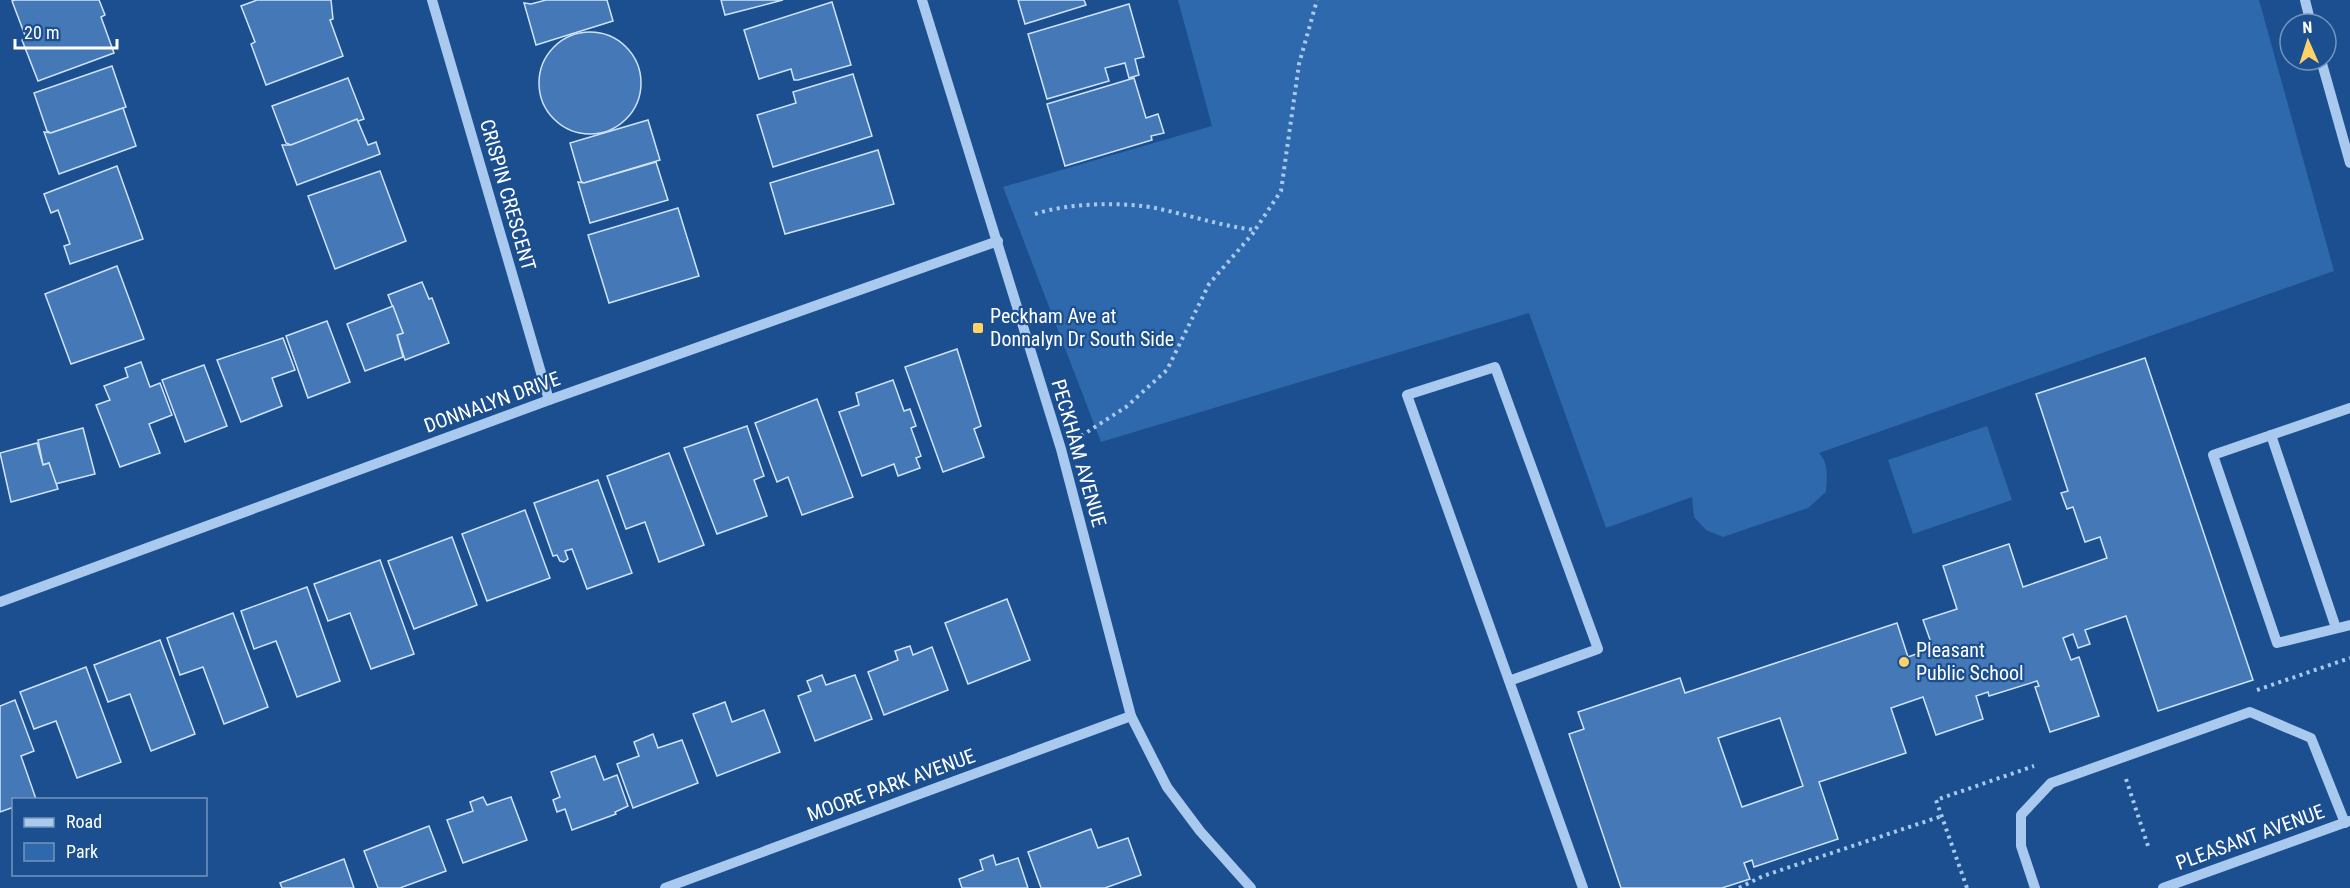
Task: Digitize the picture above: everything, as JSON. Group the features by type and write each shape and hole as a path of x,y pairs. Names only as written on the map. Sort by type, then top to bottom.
{"street":[{"name":"CRISPIN CRESCENT","path":"432,0 549,400"},
{"name":"PECKHAM AVENUE","path":"922,0 1061,449 1131,716 1167,787 1200,831 1251,888"},
{"path":"2324,72 2350,163"},
{"name":"DONNALYN DRIVE","path":"0,602 549,400 998,241"},
{"path":"1509,681 1598,649 1495,367 1407,395 1509,681 1583,888"},
{"path":"2350,408 2213,455 2277,644 2350,625"},
{"path":"2271,435 2336,628"},
{"path":"2035,888 2021,846 2022,815 2051,783 2250,712 2311,738 2347,821"},
{"name":"MOORE PARK AVENUE","path":"665,888 1131,716"},
{"name":"PLEASANT AVENUE","path":"2163,888 2347,821"}],"path":[{"path":"1061,449 1126,407 1167,370 1209,284 1255,230 1281,191 1299,64 1317,0"},
{"path":"1035,214 1048,209 1101,205 1157,208 1225,226 1255,230"},
{"path":"2125,776 2148,846"},
{"path":"1936,800 1967,888"},
{"path":"1739,888 1748,887 1763,876 1942,816"}],"green space":[{"path":"1178,0 2259,0 2334,271 1819,453 1826,466 1826,492 1808,508 1723,537 1706,530 1694,517 1692,497 1606,528 1529,313 1101,442 1003,187 1212,126"},
{"path":"1987,426 2012,500 1913,534 1888,460"}],"building":[{"path":"99,0 105,15 101,17 114,53 38,81 22,40 26,38 12,1"},
{"path":"257,0 331,0 333,19 330,20 343,56 266,85 251,44 255,42 241,6"},
{"path":"546,0 607,0 613,21 536,45 524,3 531,4"},
{"path":"721,0 783,0 725,15"},
{"path":"1018,0 1084,0 1086,5 1025,24"},
{"path":"832,2 851,65 798,80 794,80 791,69 759,79 744,30"},
{"path":"1129,4 1144,57 1135,59 1139,75 1129,78 1125,63 1105,68 1109,81 1047,99 1028,34"},
{"path":"590,32 609,36 626,47 637,64 641,83 637,102 626,119 609,130 590,134 571,130 554,119 543,102 539,83 543,64 554,47 571,36"},
{"path":"112,66 126,107 51,133 47,131 34,93"},
{"path":"853,74 872,136 773,167 757,115 796,103 793,92"},
{"path":"348,78 364,119 291,145 286,143 272,106"},
{"path":"1134,78 1146,118 1158,114 1164,133 1151,136 1152,140 1065,166 1047,104"},
{"path":"123,108 136,146 59,174 44,132 51,133"},
{"path":"357,119 368,145 376,142 380,154 297,185 282,145 291,145"},
{"path":"648,120 660,160 584,183 581,181 570,143"},
{"path":"878,150 894,204 785,234 770,183"},
{"path":"656,162 668,200 590,223 578,182 584,183"},
{"path":"117,166 143,239 70,264 64,246 70,244 58,210 51,213 44,194"},
{"path":"380,171 406,241 335,269 308,196"},
{"path":"678,208 699,276 609,303 588,235"},
{"path":"117,266 144,339 71,364 45,294"},
{"path":"422,282 429,299 432,298 449,343 405,360 397,335 403,333 388,295"},
{"path":"393,306 403,333 397,335 403,357 365,371 347,324"},
{"path":"327,321 350,382 308,398 286,336"},
{"path":"283,338 295,370 272,378 282,406 241,422 217,360"},
{"path":"957,349 981,426 974,429 984,457 943,472 905,367"},
{"path":"2145,358 2253,680 2158,711 2126,616 2085,630 2090,644 2078,648 2073,634 2063,638 2071,660 2079,657 2099,716 2050,732 2035,687 2039,686 2037,681 1989,696 1988,692 1976,696 1983,719 1936,735 1923,697 1891,708 1906,753 1819,782 1838,839 1754,867 1752,860 1744,863 1750,879 1722,888 1621,888 1569,734 1584,729 1578,712 1680,678 1685,693 1897,623 1908,657 1933,648 1923,620 1957,609 1943,566 2009,544 2023,587 2107,558 2100,537 2085,542 2073,507 2067,509 2061,493 2068,491 2036,394","holes":["1780,718 1803,786 1742,807 1718,738"]},
{"path":"141,362 150,387 160,383 172,415 149,424 160,453 120,467 96,405 110,400 104,386 128,377 125,368"},
{"path":"204,365 227,426 185,442 162,380"},
{"path":"893,380 904,411 910,409 916,426 911,428 921,456 916,458 920,468 898,476 894,464 862,476 839,412 859,405 856,393"},
{"path":"817,399 853,497 802,515 788,477 777,482 755,423"},
{"path":"747,426 764,476 754,480 767,516 717,534 684,448"},
{"path":"83,428 95,474 55,484 49,463 43,465 38,440"},
{"path":"37,443 43,465 49,463 58,489 11,502 0,453"},
{"path":"669,453 704,545 659,562 645,522 626,529 607,476"},
{"path":"598,480 632,573 587,589 572,549 565,551 568,559 564,562 560,561 557,555 553,556 534,503"},
{"path":"525,510 550,578 487,601 462,534"},
{"path":"452,537 477,605 414,629 388,561"},
{"path":"380,560 414,654 371,669 350,613 328,621 314,584"},
{"path":"307,587 340,681 297,697 276,641 254,649 241,611"},
{"path":"1007,599 1030,660 968,684 945,623"},
{"path":"233,613 268,707 224,724 203,667 180,675 167,638"},
{"path":"160,640 195,734 151,751 130,694 108,702 94,665"},
{"path":"910,646 913,655 932,647 948,690 884,715 868,672 898,660 895,651"},
{"path":"86,667 121,762 77,778 56,721 34,729 20,692"},
{"path":"822,675 826,685 855,675 872,719 815,741 798,696 811,691 807,681"},
{"path":"15,700 34,751 21,756 36,798 12,798 12,808 0,812 0,706"},
{"path":"725,702 732,722 764,710 780,752 717,776 693,714"},
{"path":"653,734 658,748 682,740 698,783 633,808 617,764 639,756 634,742"},
{"path":"595,756 604,780 617,775 628,806 615,812 616,814 572,830 565,809 557,812 553,800 560,797 551,772"},
{"path":"483,797 487,805 511,797 527,840 463,863 447,820 473,811 470,802"},
{"path":"429,826 446,871 400,888 378,888 364,851"},
{"path":"1091,829 1098,848 1128,838 1141,875 1105,888 1041,888 1028,852"},
{"path":"993,855 996,865 1018,858 1028,888 962,888 959,879 983,870 980,860"},
{"path":"344,859 354,888 282,888 280,883"}],"place":[{"name":"Peckham Ave at Donnalyn Dr South Side","path":"978,328"},
{"name":"Pleasant Public School","path":"1904,662"}]}
